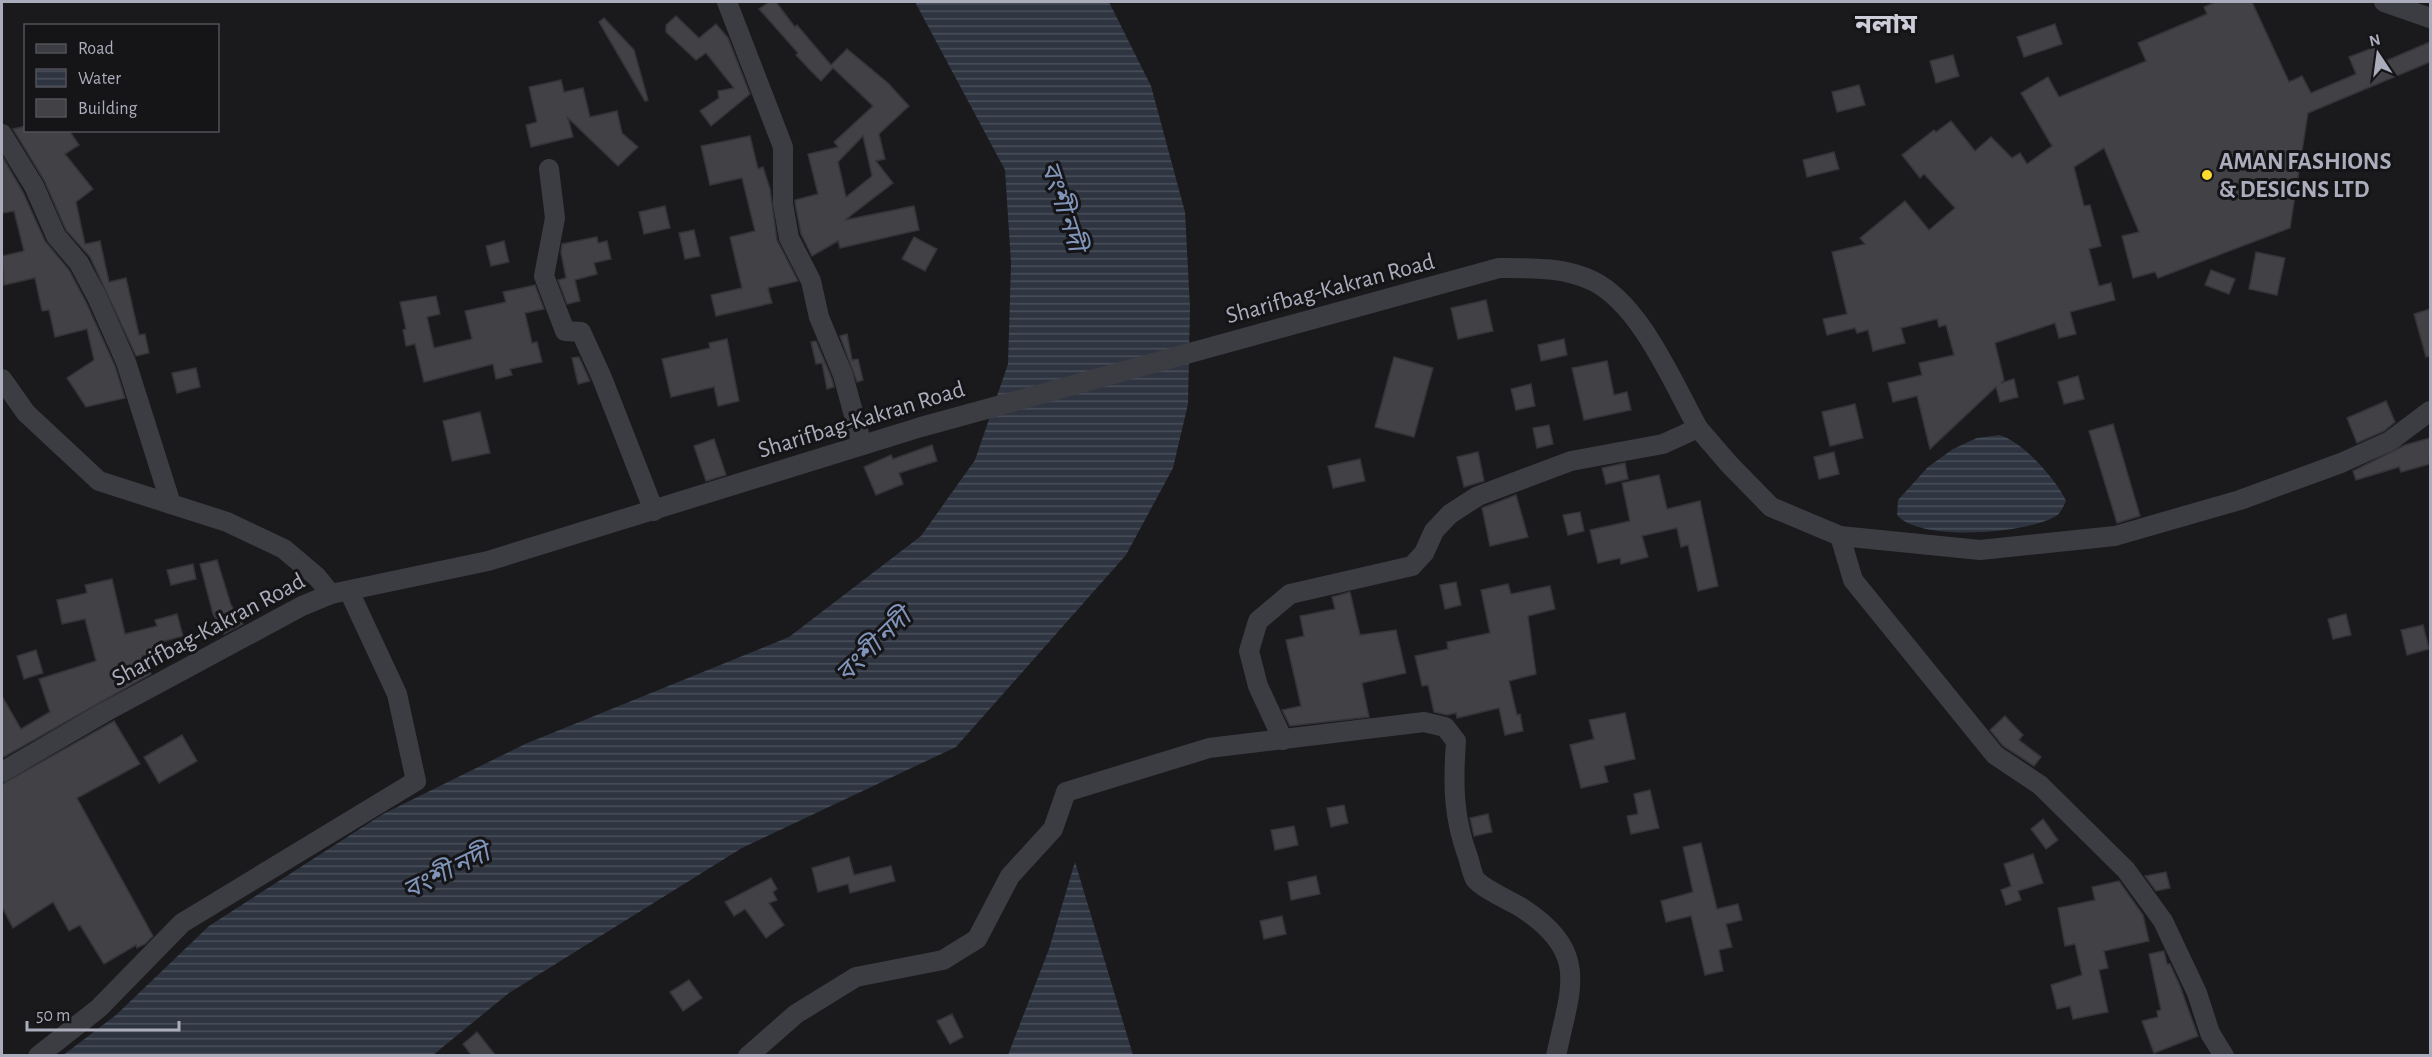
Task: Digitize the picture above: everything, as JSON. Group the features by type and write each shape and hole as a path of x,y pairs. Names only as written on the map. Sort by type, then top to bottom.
{"street":[{"path":"727,2 783,147 783,204 789,238 812,281 819,317 843,375 862,445"},
{"path":"2384,2 2430,18"},
{"path":"2,134 34,186 56,236 79,263 98,297 126,362 171,504"},
{"path":"549,169 555,218 544,276 565,331 581,332 602,378 654,511"},
{"name":"Sharifbag-Kakran Road","path":"2,772 105,712 302,606 340,593 488,561 921,427 1499,268 1548,268 1594,282 1635,315 1698,428 1729,464 1771,507 1840,536 1980,550 2115,536 2240,500 2341,463 2390,441 2430,411"},
{"path":"2,379 26,413 99,481 227,522 284,549 340,593 397,694 416,781 182,923 99,1008 38,1056"},
{"path":"1282,740 1258,686 1249,651 1258,621 1290,594 1412,566 1424,553 1434,531 1450,514 1478,496 1571,461 1663,444 1698,428"},
{"path":"1840,536 1853,580 1995,755 2040,785 2126,870 2163,921 2197,993 2210,1033 2224,1056"},
{"path":"748,1056 796,1014 856,976 943,960 977,939 1010,876 1053,829 1066,792 1209,748 1424,722 1445,727 1456,741 1453,792 1461,838 1475,879 1525,910 1552,933 1569,958 1572,986 1556,1056"}],"water":[{"name":"বংশী নদী","path":"915,2 1109,2 1151,86 1185,212 1190,307 1188,404 1173,468 1126,555 956,747 742,848 509,993 433,1055 62,1056 116,1015 209,926 383,814 525,744 789,637 921,536 975,460 1008,364 1011,263 1005,170"},
{"path":"1999,435 2017,444 2047,472 2066,501 2058,515 2042,522 1999,531 1949,532 1909,524 1897,515 1898,500 1928,467 1953,449 1977,438"},
{"path":"1075,862 1133,1055 1008,1055 1049,949"}],"building":[{"path":"769,2 776,2 795,27 797,25 831,65 847,49 888,83 909,106 879,134 885,159 876,161 893,183 845,220 914,206 919,230 840,248 838,241 812,256 801,234 795,203 795,200 818,194 808,154 838,147 834,142 873,106 833,68 821,81 796,55 798,53 759,9","holes":["863,136 872,176 846,197 838,162"]},
{"path":"2216,2 2252,2 2289,82 2302,76 2311,93 2356,74 2349,57 2375,47 2381,63 2430,42 2430,62 2308,113 2290,228 2158,278 2155,272 2133,278 2122,236 2139,232 2104,148 2074,167 2084,206 2090,205 2101,246 2089,249 2099,286 2111,283 2115,300 2070,312 2076,334 2059,338 2055,323 1995,343 2004,380 2001,383 2014,379 2018,397 2000,402 1996,387 1930,449 1917,396 1893,402 1888,383 1922,375 1919,363 1954,355 1946,325 1939,327 1937,319 1901,328 1905,343 1873,351 1868,330 1857,333 1855,328 1827,335 1823,319 1847,314 1832,252 1865,244 1860,238 1905,201 1929,230 1955,208 1924,174 1920,178 1902,155 1934,130 1936,132 1951,121 1975,151 1991,137 2012,158 2020,153 2027,164 2052,146 2021,93 2048,77 2059,97 2146,61 2138,43 2207,14 2204,7"},
{"path":"676,16 699,38 716,24 728,38 750,94 711,126 700,111 719,98 718,91 734,88 706,53 696,60 666,32 666,25"},
{"path":"604,18 634,50 648,100 645,101 599,22"},
{"path":"2055,24 2062,44 2024,57 2017,37"},
{"path":"1953,55 1959,76 1936,83 1930,61"},
{"path":"561,80 564,92 583,88 590,117 617,111 622,133 638,147 618,166 568,118 573,137 531,147 526,125 537,122 529,87"},
{"path":"1859,85 1865,105 1837,112 1832,92"},
{"path":"24,126 24,132 70,132 79,145 65,154 93,189 76,202 85,244 100,241 109,282 126,278 139,335 145,334 149,353 136,356 90,257 66,230 44,180 13,129"},
{"path":"750,136 758,169 763,167 770,189 777,240 798,281 768,288 772,303 716,316 711,295 742,288 730,237 755,231 742,178 710,185 701,146"},
{"path":"1834,152 1839,169 1807,177 1803,160"},
{"path":"2,156 23,192 45,241 69,270 86,302 115,366 125,398 86,407 67,378 94,360 87,329 55,337 49,310 42,311 35,278 4,285 2,256 24,251 14,211 2,213"},
{"path":"665,206 670,228 644,234 639,212"},
{"path":"694,230 700,256 685,259 679,233"},
{"path":"597,237 598,243 607,241 611,259 594,263 597,274 575,280 580,301 567,304 558,280 566,278 561,253 562,244"},
{"path":"914,237 937,249 925,271 902,259"},
{"path":"504,241 509,262 491,266 486,246"},
{"path":"2256,252 2285,258 2277,295 2249,289"},
{"path":"2211,270 2235,279 2229,294 2205,285"},
{"path":"535,285 544,309 525,313 532,343 537,342 542,362 510,369 512,375 496,379 493,364 424,382 415,344 406,346 403,330 406,329 400,302 436,296 440,314 427,317 434,348 472,339 465,311 506,302 503,292"},
{"path":"1486,300 1493,331 1458,339 1451,308"},
{"path":"2430,309 2430,356 2426,357 2414,314"},
{"path":"847,334 852,360 858,359 863,380 857,382 840,336"},
{"path":"727,339 739,401 718,406 714,387 671,397 662,359 710,348 709,343"},
{"path":"1564,339 1567,355 1541,361 1538,345"},
{"path":"816,341 834,387 827,389 822,363 816,364 811,342"},
{"path":"579,357 590,381 578,384 572,358"},
{"path":"1394,357 1433,368 1414,437 1375,427"},
{"path":"1607,361 1614,395 1627,392 1631,410 1584,420 1572,368"},
{"path":"196,368 200,387 177,393 172,373"},
{"path":"2078,376 2084,399 2064,404 2058,382"},
{"path":"1531,384 1535,406 1516,410 1511,389"},
{"path":"2386,401 2395,422 2384,431 2357,443 2347,418"},
{"path":"1855,404 1863,438 1830,446 1822,412"},
{"path":"480,412 490,453 452,461 443,421"},
{"path":"2113,424 2140,516 2117,523 2089,431"},
{"path":"1549,425 1553,444 1537,448 1533,428"},
{"path":"2430,438 2430,464 2401,472 2399,467 2356,480 2353,471 2405,445"},
{"path":"714,439 726,475 706,481 694,446"},
{"path":"932,445 937,461 899,473 903,484 876,495 864,467 891,455 893,459"},
{"path":"1478,452 1484,481 1464,487 1457,457"},
{"path":"1834,452 1839,474 1819,479 1814,457"},
{"path":"1360,459 1365,481 1333,488 1328,466"},
{"path":"1625,463 1628,479 1606,484 1602,468"},
{"path":"1659,475 1667,509 1700,501 1718,586 1698,591 1688,545 1681,547 1677,528 1642,536 1648,557 1621,564 1620,558 1598,563 1590,530 1630,521 1622,483"},
{"path":"1516,495 1528,537 1490,546 1482,508"},
{"path":"1580,512 1584,531 1568,535 1563,515"},
{"path":"217,560 231,605 243,624 224,634 213,614 200,564"},
{"path":"193,564 196,579 171,585 167,570"},
{"path":"112,579 125,634 157,626 155,620 177,614 183,636 157,643 159,652 142,656 151,674 2,758 2,696 21,729 50,712 39,679 96,661 85,619 62,624 57,600 87,593 85,585"},
{"path":"1456,582 1461,605 1445,609 1440,585"},
{"path":"1508,584 1511,594 1550,586 1555,609 1528,616 1536,674 1509,681 1523,731 1505,735 1499,708 1457,718 1456,713 1447,715 1434,712 1428,685 1422,686 1415,656 1448,649 1447,642 1490,633 1481,590"},
{"path":"1350,592 1360,635 1396,630 1406,673 1362,683 1369,717 1290,726 1282,710 1301,706 1286,640 1304,636 1300,616 1335,609 1332,597"},
{"path":"2346,614 2351,635 2333,639 2328,619"},
{"path":"2423,625 2429,649 2407,655 2401,630"},
{"path":"36,650 43,673 24,679 17,656"},
{"path":"1625,713 1635,759 1604,766 1608,782 1581,788 1570,745 1594,739 1589,720"},
{"path":"2005,716 2023,735 2019,740 2041,757 2034,766 2003,746 1990,730"},
{"path":"114,721 140,764 77,798 153,936 145,944 137,948 136,945 104,964 80,925 69,931 53,902 13,928 2,907 2,784"},
{"path":"182,735 197,761 159,783 144,757"},
{"path":"1650,790 1659,828 1631,834 1627,816 1638,814 1634,794"},
{"path":"1344,805 1348,823 1331,827 1327,808"},
{"path":"1488,814 1492,832 1474,836 1470,818"},
{"path":"2043,819 2058,840 2046,849 2031,829"},
{"path":"1294,826 1298,845 1275,850 1271,830"},
{"path":"1701,843 1717,909 1738,904 1742,920 1726,924 1732,947 1719,950 1723,971 1705,975 1691,916 1666,922 1661,901 1693,892 1683,847"},
{"path":"2033,854 2043,883 2018,891 2021,900 2006,905 2001,890 2011,886 2004,864"},
{"path":"849,857 854,875 891,866 895,881 850,893 848,884 818,892 812,868"},
{"path":"2166,872 2170,888 2156,891 2145,876"},
{"path":"1316,876 1320,894 1291,900 1288,882"},
{"path":"771,878 777,889 773,892 777,900 769,903 784,925 766,938 745,909 734,916 725,902"},
{"path":"2119,881 2143,915 2149,941 2104,951 2108,968 2099,970 2108,1012 2073,1019 2070,1006 2057,1009 2051,985 2082,975 2075,944 2065,946 2058,908 2095,900 2092,887"},
{"path":"1282,916 1286,934 1264,939 1260,921"},
{"path":"2164,951 2167,964 2170,964 2180,986 2198,1036 2154,1053 2142,1021 2158,1017 2157,1011 2161,1010 2149,954"},
{"path":"689,980 702,998 683,1011 670,992"},
{"path":"952,1014 963,1037 950,1044 937,1021"},
{"path":"477,1032 496,1056 472,1056 463,1044"}],"place":[{"name":"AMAN FASHIONS & DESIGNS LTD","path":"2207,175"}],"district":[{"name":"নলাম","path":"1886,24"}]}
